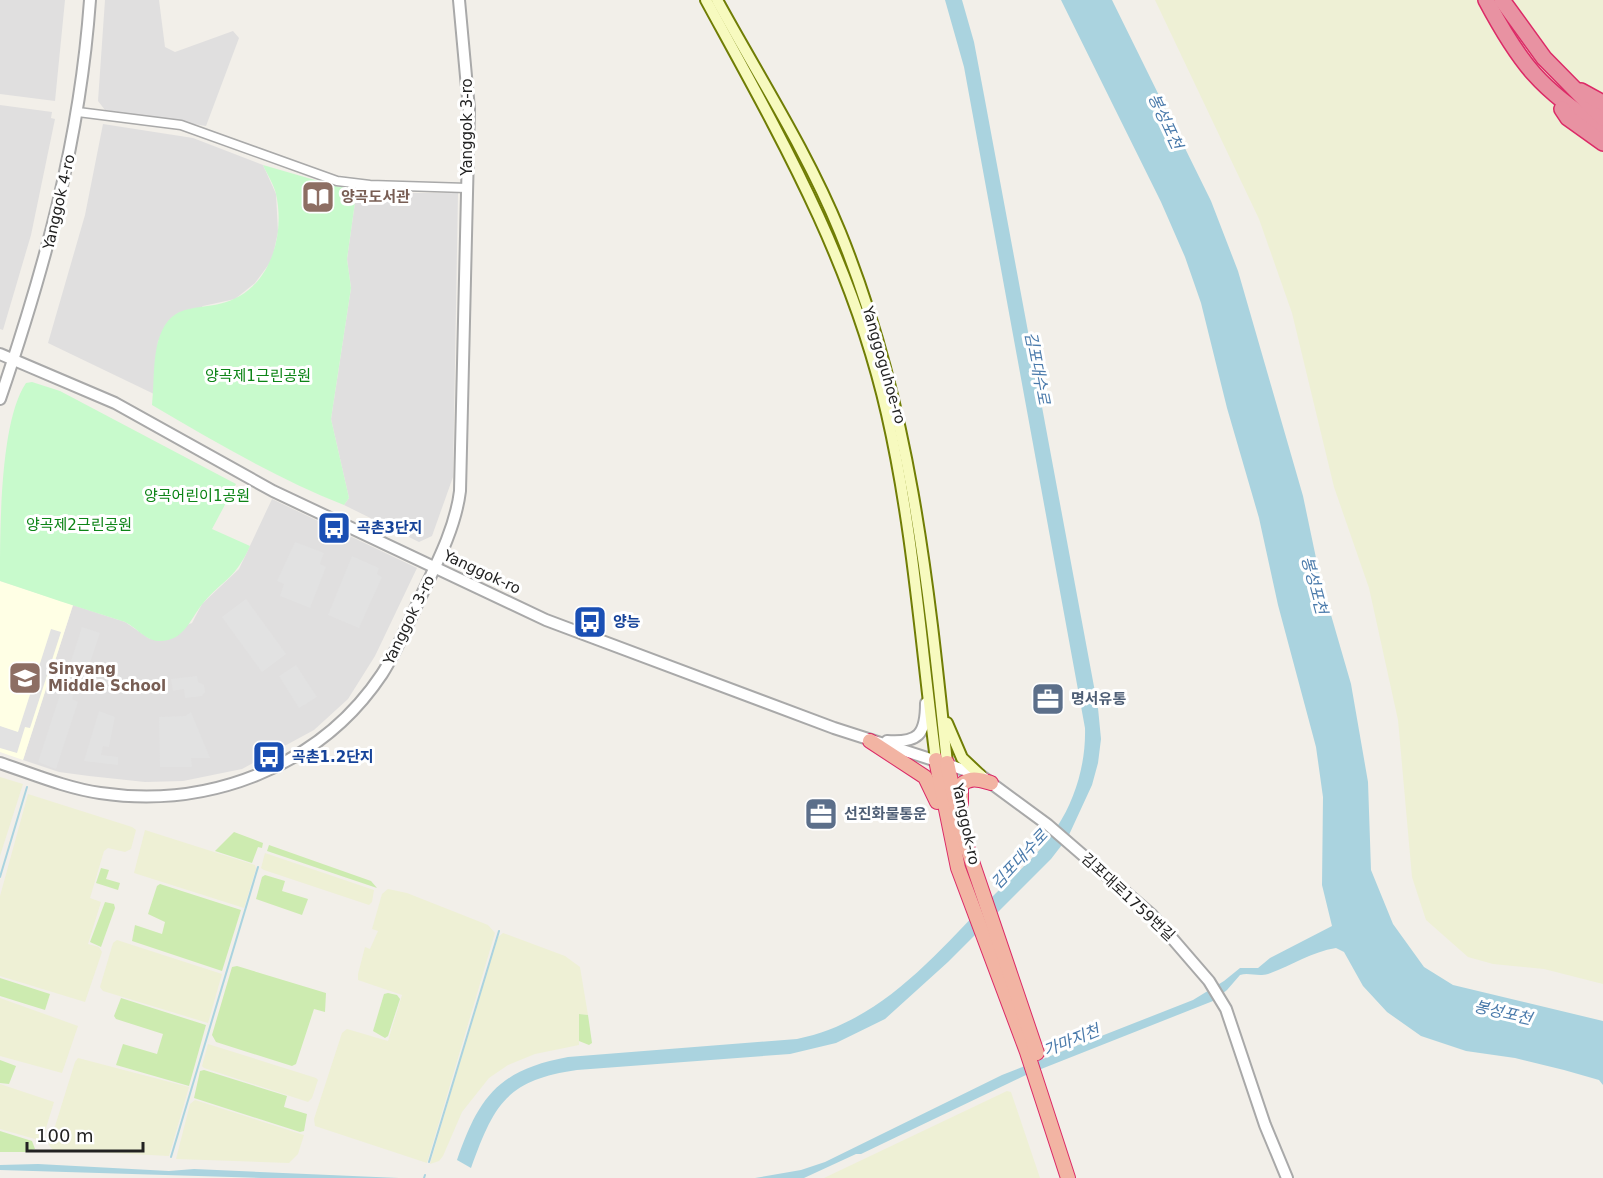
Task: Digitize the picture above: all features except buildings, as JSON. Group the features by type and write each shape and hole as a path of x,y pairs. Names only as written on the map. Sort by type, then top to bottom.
{"highway":[{"path":"1486,0 1519,57 1531,73 1570,112 1603,136"},
{"path":"1502,0 1523,32 1570,86 1603,118"},
{"path":"1570,86 1603,103"},
{"path":"1570,86 1603,110"},
{"path":"1554,96 1603,129"},
{"path":"1554,96 1568,118 1603,143"},
{"path":"870,741 925,777 932,789 958,868"},
{"name":"Yanggok-ro","path":"942,761 962,832 996,929 1031,1050"},
{"name":"Yanggok-ro","path":"942,761 958,868 986,943 1031,1050"},
{"path":"962,832 962,784 972,778 986,779"},
{"path":"1031,1050 1077,1178"},
{"path":"1043,1085 1068,1178"}],"main road":[{"name":"Yanggoguhoe-ro","path":"706,0 805,182 831,239 859,317 887,414 911,556 926,681 942,761"},
{"name":"Yanggoguhoe-ro","path":"717,0 821,189 859,280 876,332 903,432 922,549 941,705 942,761"},
{"path":"941,705 962,758 986,779"}],"street":[{"name":"Yanggok 4-ro","path":"0,399 53,231 78,112 90,0"},
{"name":"Yanggok 3-ro","path":"0,763 87,791 139,796 206,792 255,777 318,740 348,715 367,694 390,662 454,520 460,491 469,94 459,0"},
{"path":"78,112 181,125 337,181 370,185 467,188"},
{"name":"Yanggok-ro","path":"0,354 115,403 252,480 546,620 870,741 942,761"},
{"path":"870,741 899,742 913,740 920,735 925,724 926,681"},
{"path":"942,761 986,779"},
{"name":"김포대로1759번길","path":"986,779 1069,842 1152,915 1209,981 1223,1004 1273,1146 1287,1178"}],"shaded area":[{"path":"0,0 65,0 55,101 0,94"},
{"path":"105,0 159,0 165,47 175,52 233,31 239,38 206,126 105,110 98,101"},
{"path":"1155,0 1603,0 1603,984 1544,969 1493,964 1468,957 1426,920 1412,877 1398,720 1369,588 1334,487 1292,313 1259,219"},
{"path":"0,105 52,112 51,118 55,119 31,235 3,330 0,329"},
{"path":"103,124 193,138 263,165 276,194 278,232 272,260 255,283 235,299 203,306 158,341 154,394 48,343 85,215"},
{"path":"357,188 406,193 458,193 453,477 432,536 419,542 344,505 349,498 331,419 351,288 347,259"},
{"path":"272,499 417,568 375,656 348,699 314,730 242,769 183,781 145,782 89,776 59,772 23,760 73,605 125,622 150,639 192,623 202,604 239,569"},
{"path":"295,542 324,553 320,564 326,567 310,608 280,596 284,584 277,581"},
{"path":"352,556 379,568 377,574 382,577 359,628 328,615"},
{"name":"Sinyang Middle School","path":"0,581 73,605 23,760 0,752"},
{"path":"246,599 286,654 262,672 222,617"},
{"path":"82,627 100,633 88,669 82,667 72,699 78,702 56,769 38,762"},
{"path":"51,629 61,632 30,728 25,727 17,753 0,748 0,726 18,732"},
{"path":"296,665 317,697 299,708 279,676"},
{"path":"197,676 198,682 204,685 205,692 202,696 185,698 184,689 173,691 171,679"},
{"path":"99,711 115,717 109,747 103,746 101,755 118,757 118,765 84,761"},
{"path":"191,712 210,758 191,758 192,767 160,767 159,717 185,716"},
{"path":"0,777 23,784 0,856"},
{"path":"28,794 136,830 131,849 125,852 108,848 104,851 90,898 101,902 88,944 99,947 102,952 85,1002 0,976 0,896"},
{"path":"145,830 255,865 256,869 244,908 134,873"},
{"path":"265,853 374,890 372,902 369,905 264,870 261,868"},
{"path":"388,889 407,893 488,925 495,933 427,1163 315,1126 314,1119 342,1033 347,1029 388,1041 402,995 358,980 358,974 365,947 370,949 378,931 372,929 382,894"},
{"path":"503,933 565,956 580,967 588,1015 579,1014 579,1045 535,1054 508,1065 489,1078 462,1112 443,1156 439,1161 430,1164 498,937"},
{"path":"117,940 222,974 208,1023 103,991 100,987 113,943"},
{"path":"0,998 78,1026 62,1073 0,1056"},
{"path":"208,1044 316,1078 318,1080 312,1098 308,1102 204,1068 202,1066"},
{"path":"78,1058 189,1087 169,1156 53,1150 49,1145"},
{"path":"0,1084 54,1102 42,1141 0,1129"},
{"path":"1007,1091 1011,1092 1040,1178 824,1178"},
{"path":"195,1100 304,1135 298,1154 289,1163 176,1159 190,1104"}],"green space":[{"name":"양곡제1근린공원","path":"263,165 339,187 357,188 347,259 351,288 331,419 349,498 344,505 270,471 152,405 156,350 168,321 185,310 219,304 236,298 250,289 270,262 278,228 278,211 275,191"},
{"name":"양곡제2근린공원","path":"32,382 60,391 236,484 212,529 250,546 234,572 204,602 186,628 175,638 153,640 122,621 0,581 1,505 6,448 17,400 26,383"},
{"path":"234,832 263,843 262,848 258,847 252,863 215,851"},
{"path":"269,845 371,881 377,888 267,851"},
{"path":"101,868 109,870 106,879 120,883 118,890 96,883"},
{"path":"265,875 285,881 282,891 308,899 302,915 256,899 262,877"},
{"path":"160,884 241,910 222,971 132,941 135,925 162,934 165,922 148,914 157,886"},
{"path":"105,902 114,904 115,908 101,947 90,942"},
{"path":"237,966 326,993 325,1012 314,1009 296,1064 292,1066 216,1042 212,1035 232,967"},
{"path":"0,978 50,994 45,1010 0,996"},
{"path":"384,994 397,995 400,999 388,1036 385,1038 373,1031"},
{"path":"121,998 206,1025 189,1086 116,1065 123,1044 157,1054 163,1034 116,1019 114,1016"},
{"path":"579,1014 588,1015 592,1043 589,1045 579,1041"},
{"path":"0,1060 16,1066 9,1084 0,1083"},
{"path":"204,1070 287,1096 284,1107 307,1114 304,1131 300,1132 194,1098 200,1071"},
{"path":"0,1131 32,1141 35,1149 25,1152 0,1152"}],"water":[{"path":"945,0 962,0 974,42 984,95 1098,708 1101,739 1092,785 1068,837 1051,859 948,962 885,1019 836,1043 790,1054 577,1070 553,1074 518,1089 506,1099 487,1128 471,1168 457,1160 474,1119 494,1090 524,1070 568,1057 797,1039 827,1031 879,1003 925,965 1025,865 1057,827 1070,804 1082,767 1085,728 964,67"},
{"name":"봉성포천","path":"1061,0 1112,0 1211,201 1238,271 1303,496 1320,577 1351,684 1368,782 1371,870 1393,924 1424,967 1453,985 1603,1021 1603,1085 1599,1080 1564,1070 1515,1058 1466,1051 1421,1036 1387,1012 1363,986 1344,952 1336,948 1310,956 1268,974 1240,975 1213,1001 1026,1075 861,1154 856,1154 804,1178 755,1178 801,1170 825,1162 1002,1075 1193,1000 1240,968 1258,968 1270,958 1332,926 1322,885 1323,797 1316,747 1278,605 1259,518 1227,408 1201,303 1185,257 1161,202"},
{"path":"38,1164 169,1171 194,1169 399,1178 261,1178 0,1170 0,1165"}],"waterway":[{"path":"0,877 27,787"},
{"path":"171,1157 258,867"},
{"path":"429,1162 499,931"}],"place":[{"name":"양곡도서관","path":"318,197"},
{"name":"곡촌3단지","path":"334,528"},
{"name":"양능","path":"590,622"},
{"name":"Sinyang Middle School","path":"25,678"},
{"name":"명서유통","path":"1048,699"},
{"name":"곡촌1.2단지","path":"269,757"},
{"name":"선진화물통운","path":"821,814"}],"water label":[{"name":"김포대수로","path":"1038,368"},
{"name":"김포대수로","path":"1019,859"},
{"name":"가마지천","path":"1071,1040"}],"park label":[{"name":"양곡어린이1공원","path":"197,496"}]}
